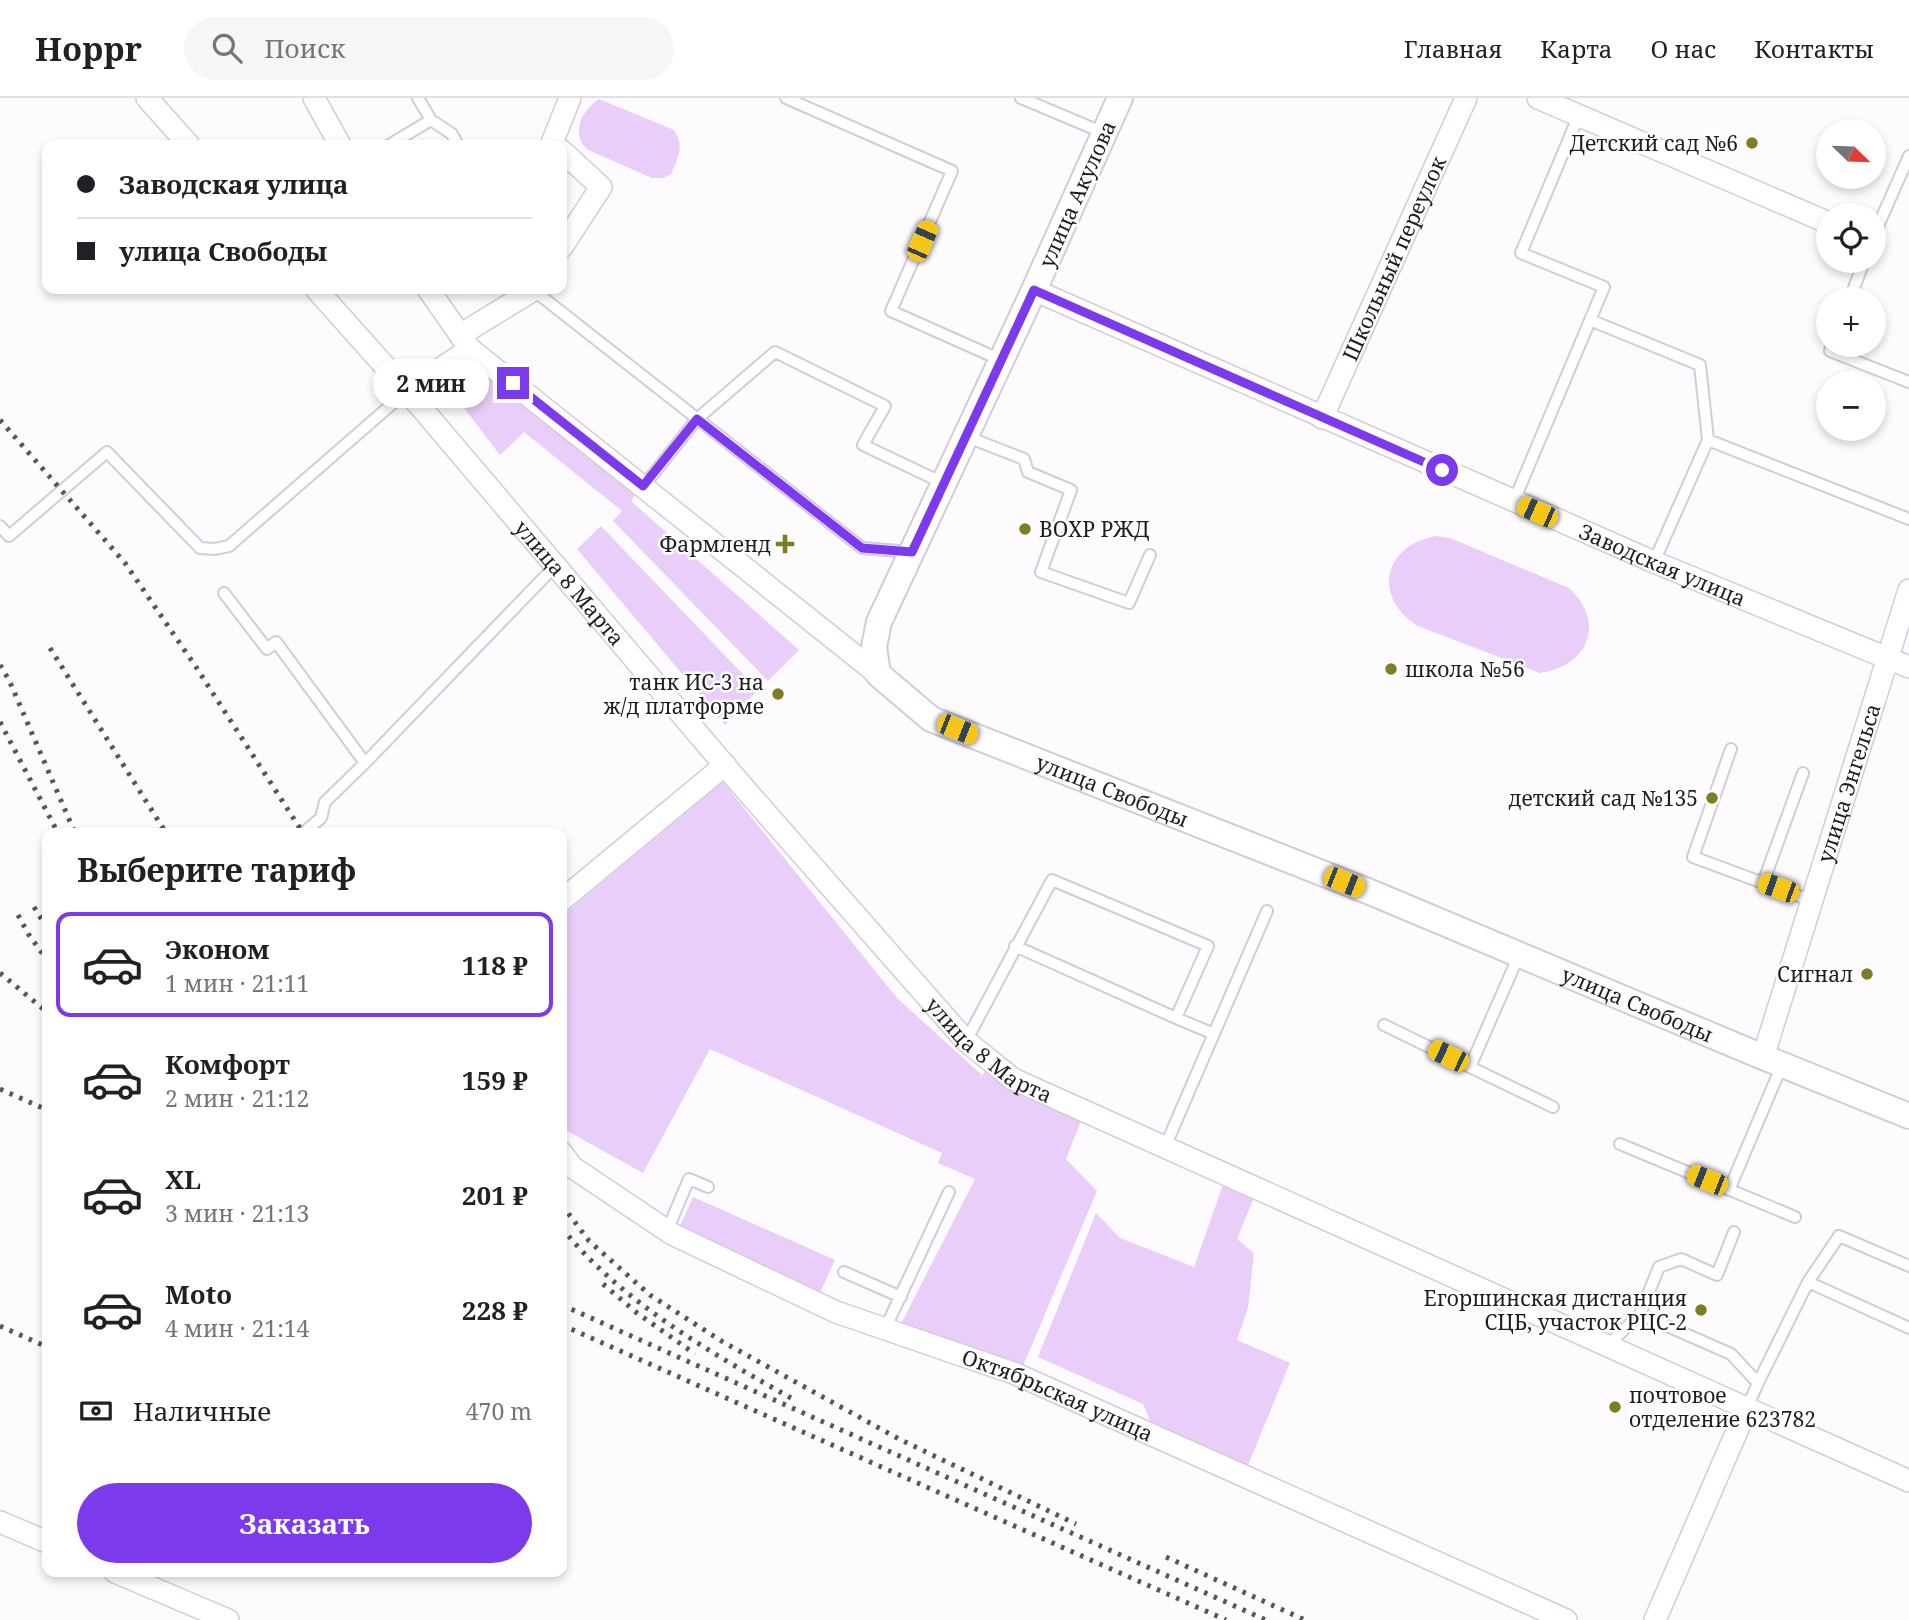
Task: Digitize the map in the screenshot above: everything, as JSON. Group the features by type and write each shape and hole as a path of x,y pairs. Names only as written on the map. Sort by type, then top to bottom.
{"street":[{"path":"148,98 185,140"},
{"path":"314,98 337,140"},
{"name":"улица Акулова","path":"878,674 874,647 879,622 1034,290 1119,98"},
{"name":"Школьный переулок","path":"1322,418 1466,98"},
{"path":"1538,98 1816,217"},
{"path":"553,140 565,101"},
{"path":"567,156 601,187 567,239"},
{"name":"Заводская улица","path":"1034,290 1654,562 1909,667"},
{"name":"улица 8 Марта","path":"320,294 407,391 724,765 966,1041 1013,1079 1909,1481"},
{"name":"улица Свободы","path":"431,294 465,342 931,719 1370,892 1909,1116"},
{"path":"407,391 527,294"},
{"name":"улица Энгельса","path":"1773,1061 1811,901 1909,590"},
{"path":"567,896 724,765"},
{"name":"Октябрьская улица","path":"567,1160 572,1167 667,1231 836,1312 1016,1374 1566,1620"},
{"path":"1655,1620 1747,1408"},
{"path":"0,1522 42,1540"},
{"path":"127,1577 228,1620"}],"lane":[{"path":"418,98 431,120 452,134 455,140"},
{"path":"786,98 952,171 891,311 1001,360"},
{"path":"1021,98 1104,133"},
{"path":"1514,501 1604,288 1521,253 1578,115"},
{"path":"397,140 431,120"},
{"path":"1886,208 1909,156"},
{"path":"539,294 862,548 912,552"},
{"path":"1590,320 1700,365 1708,440 1654,562"},
{"path":"643,486 697,419 775,352 885,406 863,445 944,483"},
{"path":"1845,357 1909,382"},
{"path":"0,545 107,452 200,548 229,546 407,391"},
{"path":"965,436 1024,458 1028,472 1071,490 1041,572 1129,603 1150,555"},
{"path":"1708,440 1909,519"},
{"path":"0,526 9,536"},
{"path":"309,828 321,818 325,802 555,566"},
{"path":"224,593 267,649 276,642 365,763"},
{"path":"1731,749 1693,856 1811,901"},
{"path":"1763,883 1803,772"},
{"path":"966,1041 1052,880 1208,946 1176,1018"},
{"path":"1166,1147 1267,911"},
{"path":"1016,946 1214,1034"},
{"path":"1470,1067 1520,955"},
{"path":"1384,1025 1553,1107"},
{"path":"1729,1189 1773,1061"},
{"path":"1620,1144 1795,1217"},
{"path":"667,1231 689,1179 708,1187"},
{"path":"885,1329 949,1192"},
{"path":"1607,1346 1640,1314 1659,1267 1681,1259 1717,1275 1734,1232"},
{"path":"1747,1408 1808,1282 1839,1236 1909,1266"},
{"path":"844,1272 901,1297"},
{"path":"1808,1282 1909,1328"},
{"path":"1640,1314 1731,1354 1758,1383"}],"shaded area":[{"path":"599,99 674,130 680,147 671,174 663,178 652,178 588,150 580,137 580,123 587,110"},
{"path":"473,361 639,491 631,501 799,650 768,681 613,521 622,511 524,432 500,455 445,383"},
{"path":"601,526 758,690 725,725 577,549"},
{"path":"1436,536 1450,538 1569,588 1587,615 1587,641 1580,652 1557,669 1540,673 1418,626 1403,614 1394,601 1390,588 1390,574 1395,561 1404,550 1418,541"},
{"path":"723,782 897,998 982,1075 975,1089 986,1069 1081,1121 1066,1159 1097,1191 1023,1366 901,1324 975,1179 938,1163 942,1153 710,1049 643,1173 567,1131 567,912"},
{"path":"1224,1182 1255,1195 1237,1239 1254,1253 1248,1308 1237,1340 1290,1363 1248,1465 1153,1428 1143,1404 1038,1357 1096,1213 1120,1238 1194,1267"},
{"path":"693,1197 835,1260 820,1293 679,1228"}],"railway":[{"path":"0,420 125,563 300,828"},
{"path":"50,648 163,828"},
{"path":"0,665 73,828"},
{"path":"0,722 55,828"},
{"path":"34,907 42,920"},
{"path":"18,915 42,953"},
{"path":"0,973 42,1008"},
{"path":"0,1089 42,1108"},
{"path":"567,1212 589,1241 650,1295 723,1342 899,1439 1076,1524"},
{"path":"567,1234 611,1279 668,1324 791,1398"},
{"path":"603,1284 637,1313 695,1354"},
{"path":"567,1307 1266,1620"},
{"path":"0,1326 42,1345"},
{"path":"567,1327 1226,1620"},
{"path":"1166,1557 1305,1620"}],"place":[{"name":"Детский сад №6","path":"1752,143"},
{"name":"ВОХР РЖД","path":"1025,529"},
{"name":"Фармленд","path":"785,544"},
{"name":"школа №56","path":"1391,669"},
{"name":"танк ИС-3 на ж/д платформе","path":"778,694"},
{"name":"детский сад №135","path":"1712,798"},
{"name":"Сигнал","path":"1867,974"},
{"name":"Егоршинская дистанция СЦБ, участок РЦС-2","path":"1701,1310"},
{"name":"почтовое отделение 623782","path":"1615,1407"}],"route":[{"path":"513,383 643,486 697,419 862,548 912,552 1034,290 1442,470"}]}
